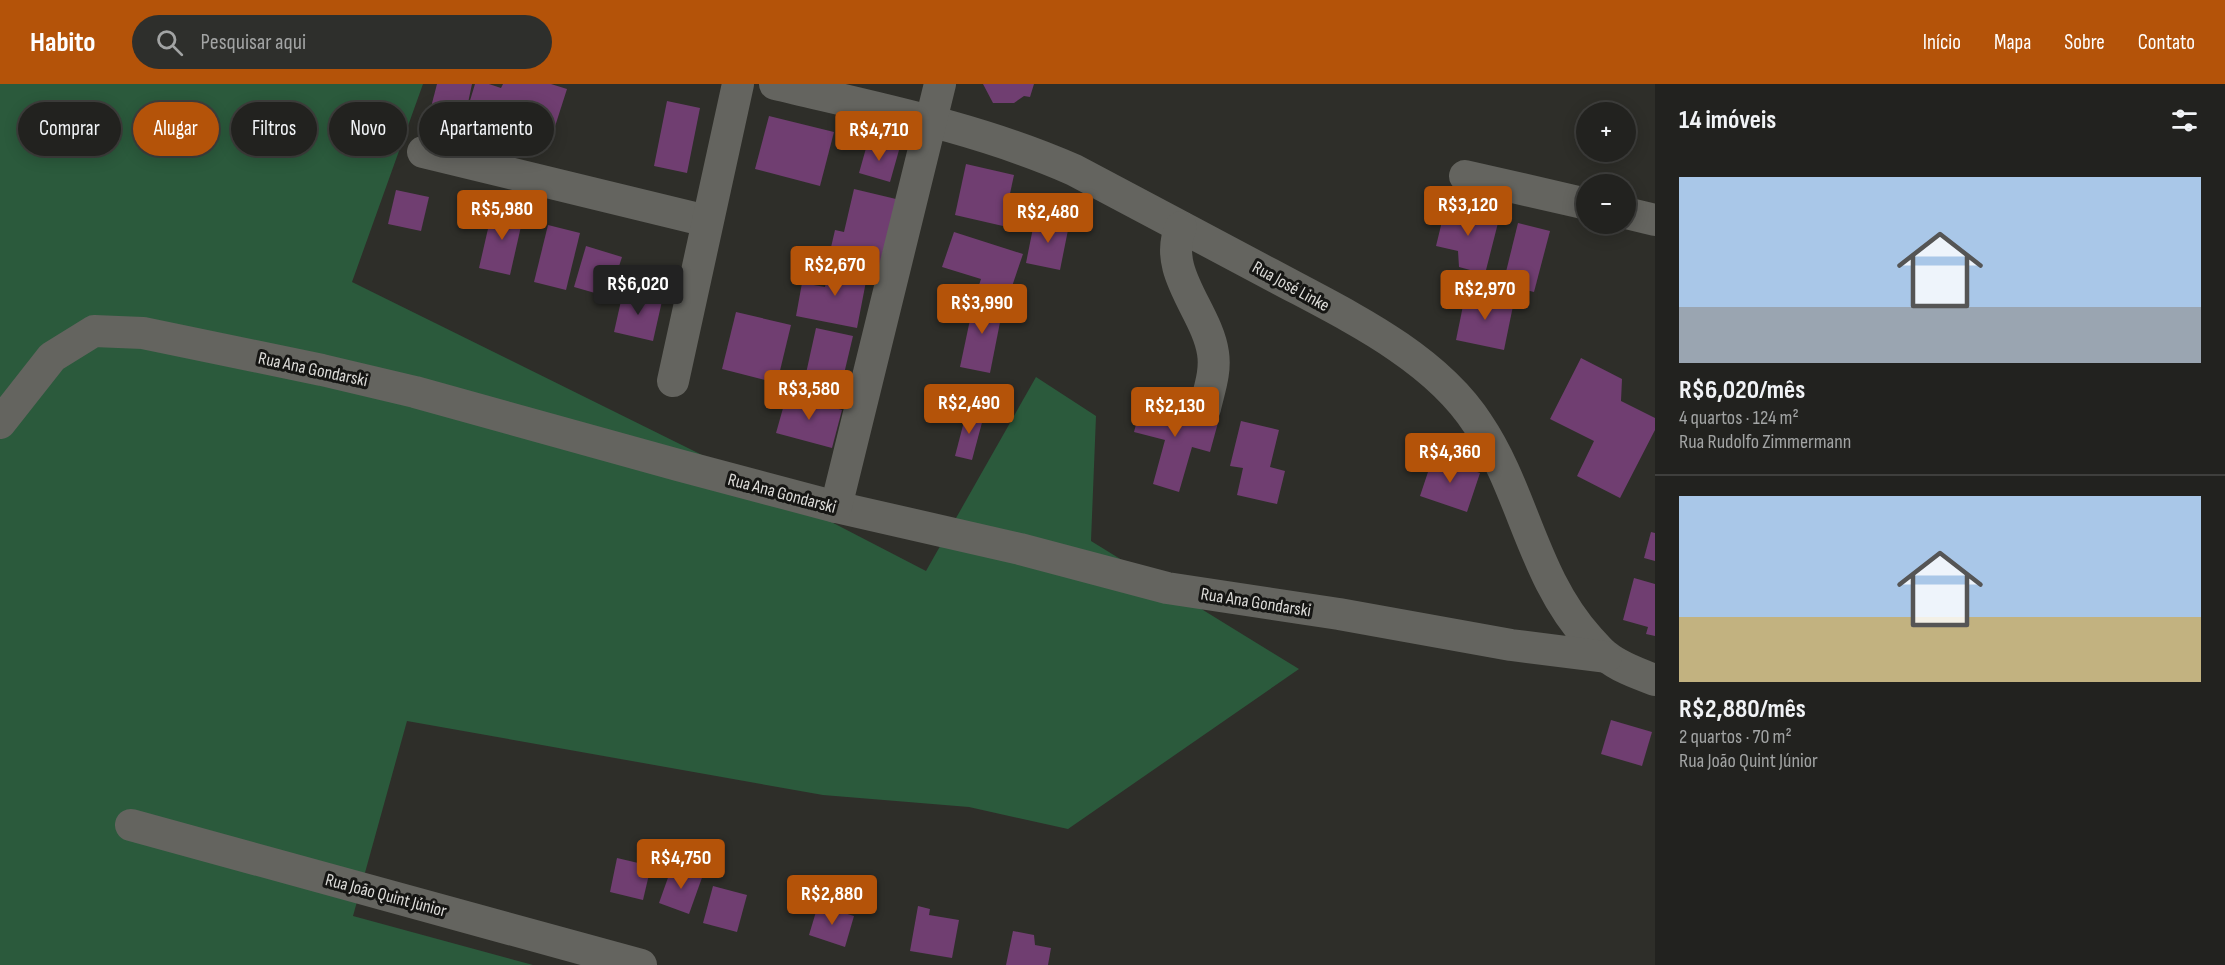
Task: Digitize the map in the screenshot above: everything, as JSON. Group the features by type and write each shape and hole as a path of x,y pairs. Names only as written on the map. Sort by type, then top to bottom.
{"street":[{"path":"673,381 738,84"},
{"name":"Rua José Linke","path":"775,84 931,121 1037,154 1074,170 1319,301 1374,332 1410,356 1450,389 1479,424 1491,446 1549,580 1581,630 1606,657 1655,680"},
{"path":"836,507 940,84"},
{"path":"439,156 707,221"},
{"path":"1465,176 1576,201"},
{"path":"1636,215 1655,220"},
{"path":"1181,227 1176,237 1177,265 1213,350 1215,366 1204,408"},
{"name":"Rua Ana Gondarski","path":"0,423 52,357 94,331 143,333 415,392 836,507 1020,549 1167,588 1339,614 1511,645 1606,657"},
{"name":"Rua João Quint Júnior","path":"132,825 641,965"}],"green space":[{"path":"0,84 423,84 407,129 407,102 329,102 329,156 397,156 352,282 698,453 926,571 1036,377 1096,416 1091,541 1299,669 1068,829 969,807 823,795 407,721 353,916 533,965 0,965"}],"building":[{"path":"437,84 472,84 468,102 432,102"},
{"path":"475,84 489,84 501,88 503,84 551,84 567,89 554,130 554,102 470,102"},
{"path":"983,84 1034,84 1030,97 1024,96 1014,103 993,103"},
{"path":"667,101 700,108 687,173 654,166"},
{"path":"769,116 834,132 820,186 755,169"},
{"path":"868,141 899,150 890,182 859,173"},
{"path":"966,164 1014,175 1003,226 955,215"},
{"path":"854,189 896,199 881,268 829,256 835,230 844,232"},
{"path":"396,190 429,197 421,231 388,224"},
{"path":"1446,205 1499,219 1485,274 1459,267 1458,251 1436,246"},
{"path":"493,207 524,213 510,275 479,268"},
{"path":"1035,218 1069,225 1060,270 1026,263"},
{"path":"1518,223 1550,231 1534,292 1503,284"},
{"path":"548,225 580,233 566,290 534,282"},
{"path":"954,232 1023,254 1007,301 977,291 981,279 942,267"},
{"path":"586,246 622,257 609,297 574,287"},
{"path":"830,263 868,271 857,328 796,316 802,283 825,287"},
{"path":"1466,291 1514,301 1504,350 1456,340"},
{"path":"623,292 662,301 653,341 614,332"},
{"path":"975,296 1004,302 990,373 960,367"},
{"path":"736,312 791,325 777,383 722,369"},
{"path":"816,328 853,336 839,395 803,387"},
{"path":"1581,358 1622,379 1621,401 1655,418 1655,430 1620,498 1577,476 1594,441 1550,419"},
{"path":"787,394 842,410 832,448 776,433"},
{"path":"1143,398 1219,419 1210,452 1192,447 1179,492 1153,484 1165,440 1134,432"},
{"path":"967,410 984,415 972,460 955,456"},
{"path":"1241,421 1279,430 1270,467 1285,471 1277,504 1237,495 1243,468 1230,466"},
{"path":"1433,457 1480,473 1467,512 1420,496"},
{"path":"1651,532 1655,533 1655,561 1644,558"},
{"path":"1634,578 1655,584 1655,636 1646,634 1648,627 1623,620"},
{"path":"1611,720 1652,732 1642,766 1601,754"},
{"path":"617,858 651,866 643,900 610,892"},
{"path":"670,872 704,872 689,914 659,903"},
{"path":"713,886 747,895 737,932 703,923"},
{"path":"818,905 854,916 845,947 809,935"},
{"path":"918,906 930,909 929,915 959,920 952,958 910,951"},
{"path":"1013,931 1034,935 1035,945 1051,948 1048,965 1006,965"}]}
